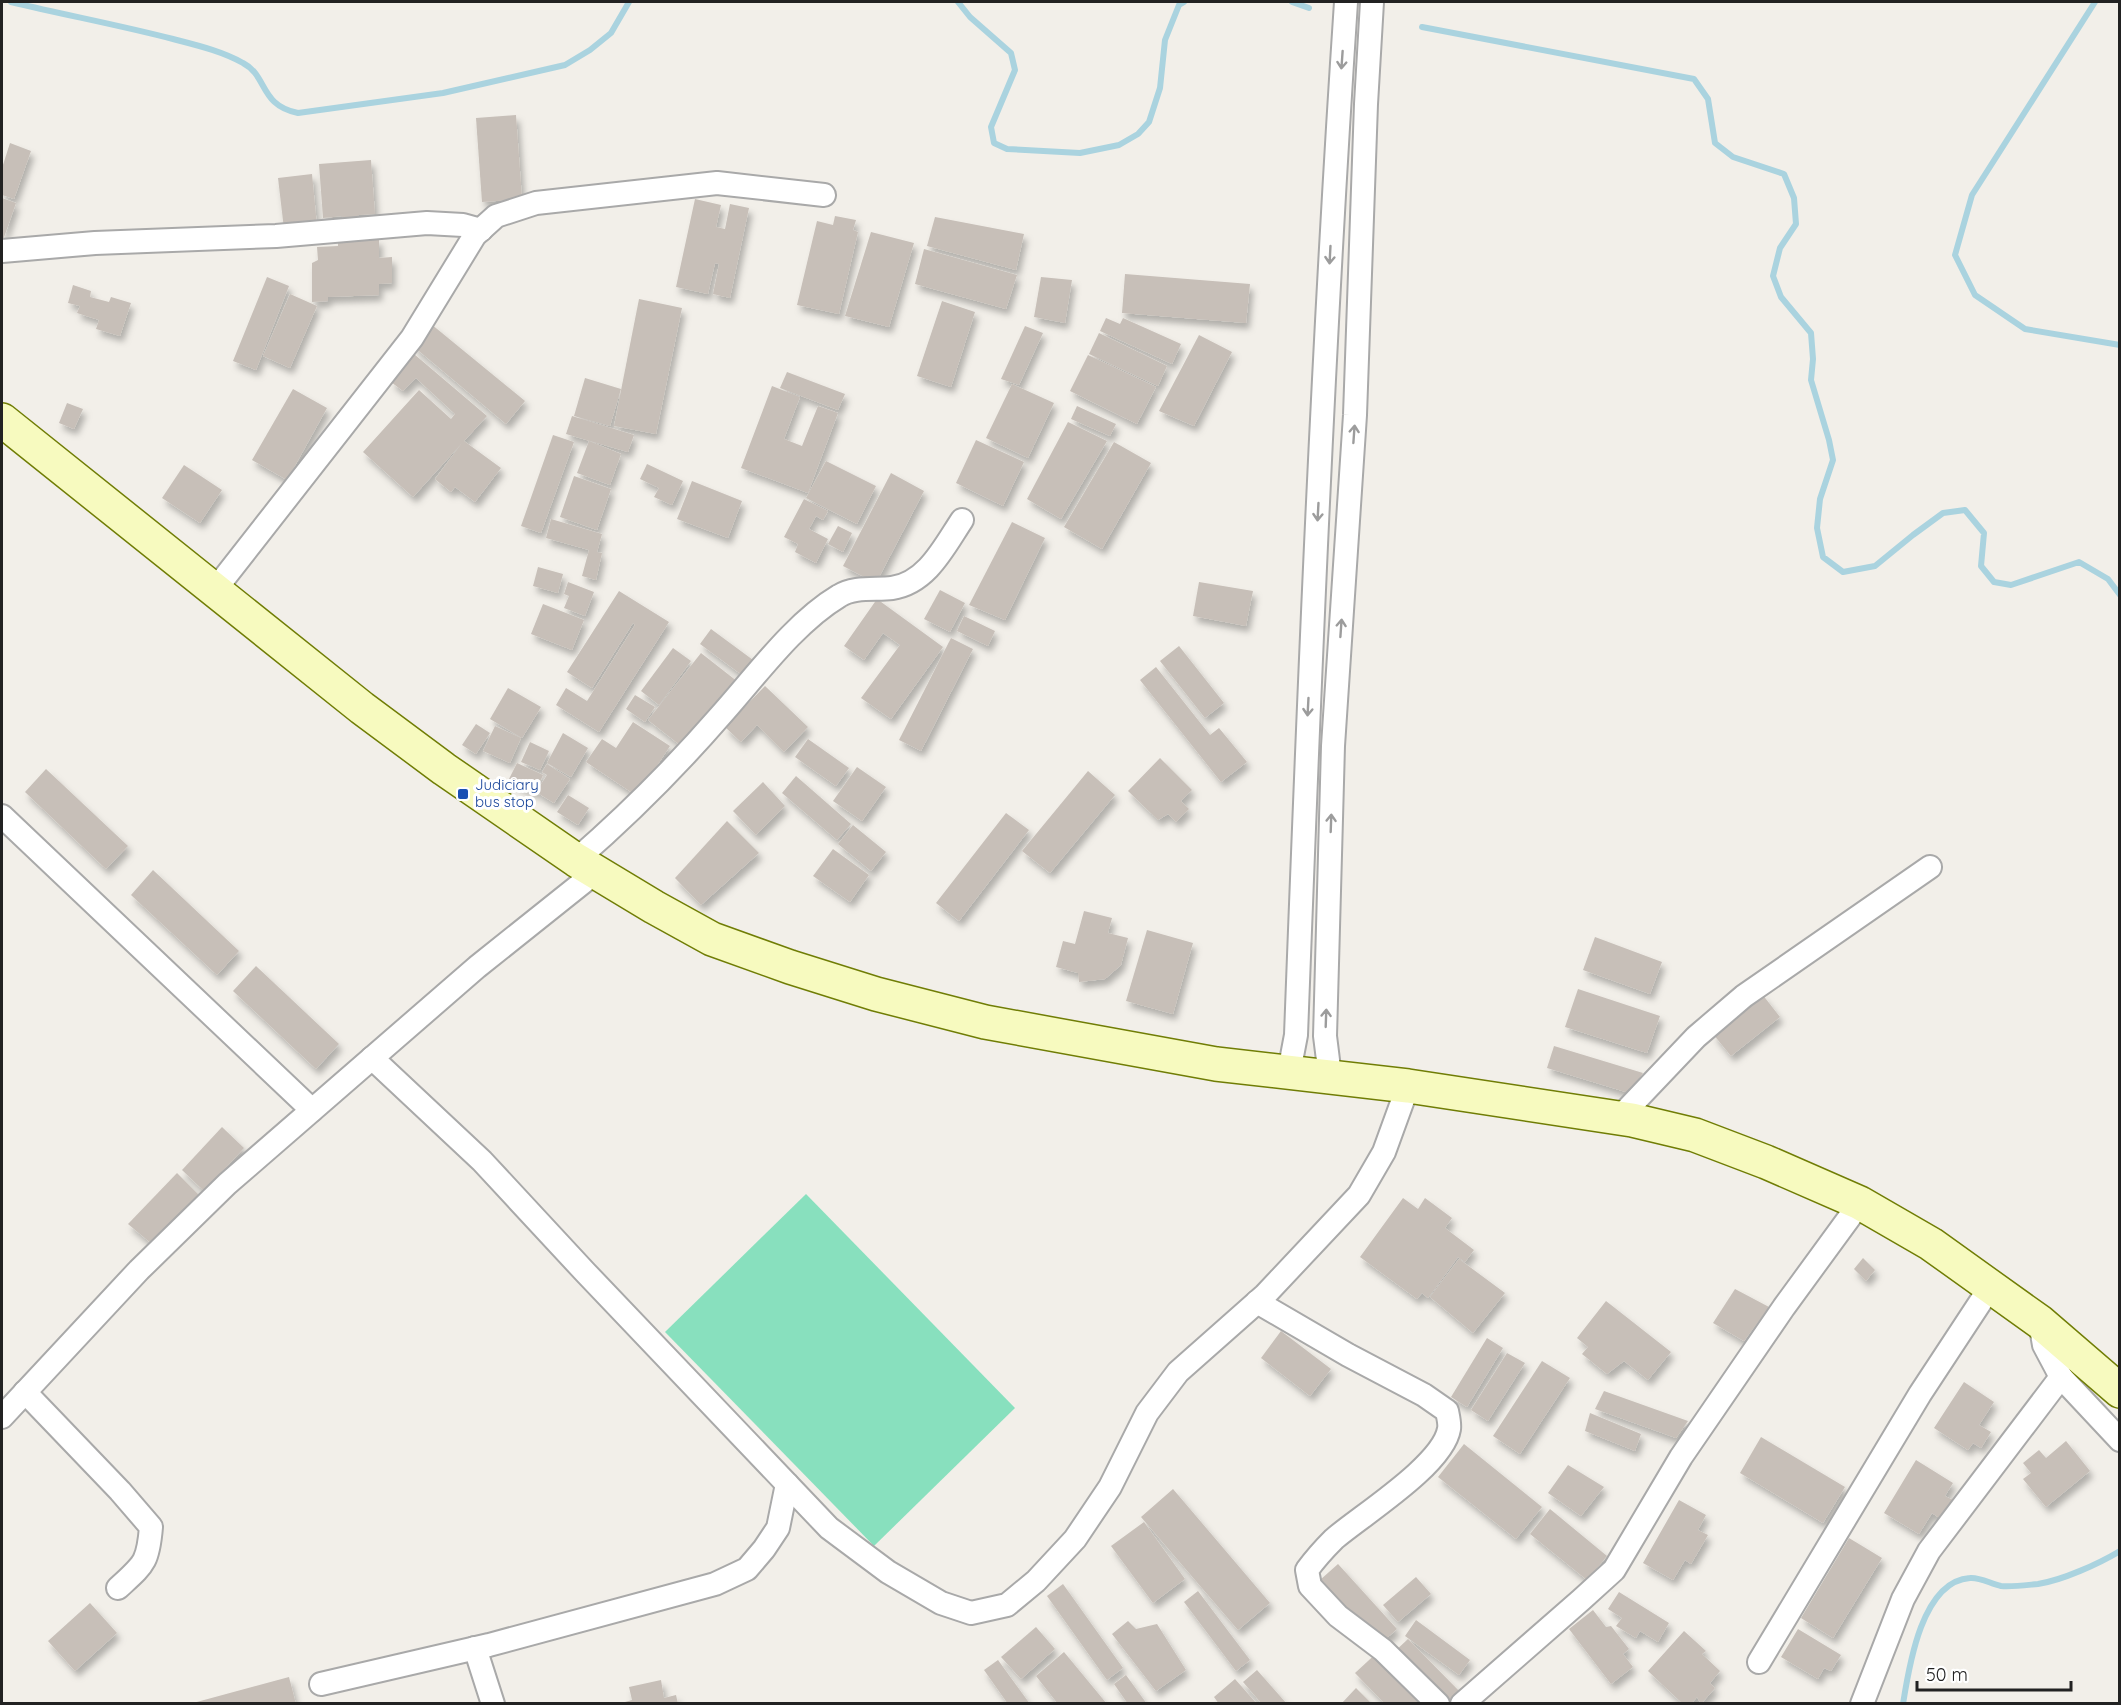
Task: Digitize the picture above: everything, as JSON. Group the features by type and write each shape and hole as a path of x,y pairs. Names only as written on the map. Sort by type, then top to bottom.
{"main road":[{"path":"2,420 362,708 444,769 586,866 712,939 876,994 985,1022 1216,1064 1408,1086 1619,1118 1695,1136 1766,1162 1860,1203 1931,1244 2040,1322 2120,1391"}],"street":[{"path":"1289,1072 1296,1035 1307,744 1334,181 1346,2"},
{"path":"1330,1076 1325,1036 1333,746 1355,415 1372,2"},
{"path":"214,591 412,338 475,235 496,216 536,203 717,183 824,195"},
{"path":"2,250 95,243 276,236 427,223 463,225 481,230"},
{"path":"2,1417 139,1270 227,1185 477,967 586,866 625,818 678,764 814,613 842,594 871,588 892,588 909,583 924,573 962,520"},
{"path":"2,816 312,1110"},
{"path":"1619,1118 1696,1037 1744,996 1930,867"},
{"path":"372,1058 482,1161 829,1528 888,1572 941,1603 971,1612 1007,1605 1036,1581 1075,1539 1110,1488 1147,1413 1178,1372 1257,1302 1318,1241 1359,1195 1384,1152 1408,1086"},
{"path":"1462,1704 1614,1570 1681,1457 1784,1307 1860,1203"},
{"path":"1759,1662 1920,1394 1991,1287"},
{"path":"1257,1302 1348,1355 1424,1395 1447,1411 1449,1429 1437,1453 1412,1479 1335,1539 1307,1570 1310,1587 1338,1616 1383,1650 1438,1704"},
{"path":"2040,1322 2044,1346 2061,1377 2120,1440"},
{"path":"1862,1704 1903,1599 1929,1551 2061,1377"},
{"path":"25,1392 120,1491 151,1527 149,1554 140,1568 118,1588"},
{"path":"321,1684 475,1648 715,1584 747,1569 764,1549 778,1528 787,1484"},
{"path":"475,1648 493,1704"}],"green space":[{"path":"806,1194 1015,1408 874,1546 665,1332"}],"building":[{"path":"516,115 522,199 482,202 476,118"},
{"path":"10,143 31,151 14,199 2,195 2,168"},
{"path":"371,160 375,214 358,215 359,223 345,225 342,216 323,218 319,164"},
{"path":"312,174 317,226 284,229 278,178"},
{"path":"2,198 16,203 2,243"},
{"path":"695,199 721,205 716,227 725,229 730,204 749,208 730,298 713,294 719,264 715,263 708,294 676,287"},
{"path":"835,216 856,220 853,230 858,232 839,314 797,305 817,221 833,225"},
{"path":"935,217 1024,234 1016,270 927,246"},
{"path":"871,232 914,243 889,327 845,316"},
{"path":"379,239 379,258 392,257 392,283 379,284 379,295 328,297 328,301 312,302 312,263 318,260 317,247 338,246 338,240"},
{"path":"924,249 1017,275 1006,309 915,284"},
{"path":"1125,274 1250,284 1246,323 1122,313"},
{"path":"267,277 289,286 256,370 233,361"},
{"path":"1041,277 1072,280 1065,323 1034,317"},
{"path":"73,285 91,291 90,297 109,302 111,297 131,303 120,336 96,329 99,320 77,313 80,306 68,303"},
{"path":"290,294 317,306 290,368 263,356"},
{"path":"639,299 682,308 656,434 614,426"},
{"path":"942,301 975,312 951,387 917,376"},
{"path":"1106,318 1120,324 1123,318 1181,344 1172,364 1100,331"},
{"path":"431,324 525,401 506,424 413,346"},
{"path":"1025,326 1043,333 1019,385 1001,379"},
{"path":"1099,333 1167,366 1158,386 1089,354"},
{"path":"1199,335 1232,352 1194,426 1159,411"},
{"path":"414,354 487,416 464,441 501,468 475,502 455,487 451,492 435,479 462,443 413,497 363,452 419,390 451,419 455,414 416,378 403,391 391,382"},
{"path":"1088,355 1156,387 1137,424 1070,391"},
{"path":"787,372 845,394 838,410 780,388"},
{"path":"585,378 621,389 610,426 574,416"},
{"path":"1012,384 1054,403 1028,458 986,438"},
{"path":"772,386 800,397 784,439 802,446 818,406 838,413 808,493 741,468"},
{"path":"293,389 327,408 287,480 252,460"},
{"path":"67,403 83,409 74,429 59,423"},
{"path":"1077,406 1116,424 1110,436 1071,419"},
{"path":"572,416 634,435 628,452 566,434"},
{"path":"1068,422 1107,441 1061,519 1027,499"},
{"path":"553,435 574,442 541,533 521,526"},
{"path":"976,440 1024,462 1003,506 956,483"},
{"path":"589,441 621,454 610,485 577,473"},
{"path":"1114,442 1151,463 1102,549 1064,527"},
{"path":"826,461 876,486 857,524 806,498"},
{"path":"647,464 683,481 672,505 654,497 659,488 640,479"},
{"path":"184,465 222,490 200,523 162,498"},
{"path":"891,473 924,491 876,583 843,566"},
{"path":"574,476 611,489 597,530 560,517"},
{"path":"692,481 742,501 728,538 677,519"},
{"path":"804,499 828,511 823,520 816,516 809,529 828,539 816,563 795,552 798,544 784,537"},
{"path":"551,519 602,534 597,552 602,553 596,580 582,576 589,550 546,538"},
{"path":"1012,522 1045,538 1005,620 969,605"},
{"path":"838,526 852,533 843,552 828,544"},
{"path":"538,567 563,574 558,593 533,586"},
{"path":"568,582 594,592 585,616 564,608 569,596 564,594"},
{"path":"1199,582 1253,591 1246,626 1193,616"},
{"path":"940,590 965,603 950,632 924,619"},
{"path":"619,591 669,622 599,732 556,705 566,688 587,701 635,625 633,623 592,688 567,672"},
{"path":"877,599 943,647 891,719 861,698 900,645 883,633 864,660 844,646"},
{"path":"543,604 584,620 572,650 531,634"},
{"path":"964,616 995,631 988,646 957,631"},
{"path":"711,629 753,660 742,675 700,644"},
{"path":"951,638 973,649 921,751 899,740"},
{"path":"1179,646 1224,703 1205,718 1160,661"},
{"path":"673,648 691,661 659,705 641,691"},
{"path":"701,653 738,682 685,749 648,720"},
{"path":"1156,667 1210,735 1219,728 1247,762 1221,782 1140,680"},
{"path":"765,686 808,727 784,752 757,725 741,742 725,727"},
{"path":"508,688 541,707 522,738 490,719"},
{"path":"635,695 655,707 645,722 626,709"},
{"path":"633,722 670,746 637,796 586,762 602,739 616,748"},
{"path":"476,724 490,733 476,754 462,745"},
{"path":"495,726 521,738 510,763 483,751"},
{"path":"563,733 588,748 571,777 547,763"},
{"path":"808,739 849,768 836,786 795,757"},
{"path":"530,742 549,751 540,770 521,762"},
{"path":"1160,758 1192,790 1181,801 1189,809 1176,822 1168,814 1158,820 1128,791"},
{"path":"517,763 543,775 535,793 508,781"},
{"path":"547,764 570,779 554,803 536,792 547,775 542,772"},
{"path":"857,767 886,787 862,821 833,801"},
{"path":"46,769 128,846 106,869 25,792"},
{"path":"1088,771 1115,795 1050,873 1022,851"},
{"path":"796,776 851,824 837,840 782,793"},
{"path":"763,782 785,806 756,835 733,811"},
{"path":"568,795 589,808 578,825 557,812"},
{"path":"1006,813 1029,830 959,921 936,903"},
{"path":"727,821 759,853 701,905 675,878"},
{"path":"853,825 886,852 871,871 838,844"},
{"path":"833,849 869,875 850,902 813,876"},
{"path":"153,870 239,951 217,975 131,895"},
{"path":"1084,911 1112,918 1108,933 1128,938 1121,965 1105,979 1079,982 1078,973 1056,967 1063,941 1075,944"},
{"path":"1147,930 1193,943 1173,1014 1126,1001"},
{"path":"1595,937 1662,962 1650,994 1583,970"},
{"path":"256,966 339,1044 316,1069 233,991"},
{"path":"1578,989 1660,1016 1647,1053 1565,1027"},
{"path":"1762,994 1780,1017 1731,1056 1713,1034"},
{"path":"1554,1046 1643,1073 1629,1093 1547,1068"},
{"path":"222,1127 244,1148 204,1191 182,1170"},
{"path":"177,1173 200,1196 152,1244 128,1224"},
{"path":"1403,1198 1418,1209 1425,1198 1452,1218 1445,1228 1474,1250 1465,1262 1458,1257 1428,1298 1422,1293 1417,1299 1360,1257"},
{"path":"1863,1258 1875,1270 1866,1281 1854,1269"},
{"path":"1459,1259 1505,1293 1473,1333 1430,1297"},
{"path":"1735,1289 1769,1307 1744,1341 1713,1323"},
{"path":"1606,1301 1671,1352 1648,1380 1624,1361 1607,1374 1582,1354 1588,1347 1577,1338"},
{"path":"1281,1331 1331,1369 1310,1396 1261,1358"},
{"path":"1487,1338 1503,1348 1467,1407 1451,1397"},
{"path":"1507,1353 1525,1363 1488,1421 1471,1410"},
{"path":"1542,1361 1570,1378 1520,1454 1493,1436"},
{"path":"1964,1382 1994,1402 1979,1425 1991,1432 1981,1448 1973,1443 1968,1450 1934,1428"},
{"path":"1604,1391 1688,1421 1676,1438 1595,1409"},
{"path":"1590,1413 1641,1434 1635,1451 1585,1431"},
{"path":"1761,1437 1845,1487 1823,1523 1740,1473"},
{"path":"2066,1441 2090,1471 2046,1507 2023,1479 2031,1473 2023,1463 2039,1450 2046,1458"},
{"path":"1464,1444 1542,1507 1516,1539 1438,1477"},
{"path":"1916,1460 1953,1483 1945,1496 1953,1500 1941,1519 1932,1513 1919,1534 1884,1513"},
{"path":"1568,1465 1604,1487 1581,1516 1548,1493"},
{"path":"1173,1489 1270,1603 1238,1630 1141,1517"},
{"path":"1679,1500 1706,1515 1698,1530 1708,1535 1691,1564 1685,1560 1673,1580 1643,1563"},
{"path":"1550,1509 1607,1556 1587,1580 1530,1534"},
{"path":"1144,1522 1185,1579 1153,1603 1111,1546"},
{"path":"1849,1538 1882,1558 1833,1638 1801,1618"},
{"path":"1338,1564 1397,1629 1379,1645 1320,1580"},
{"path":"1416,1577 1431,1594 1398,1622 1383,1605"},
{"path":"1063,1584 1123,1668 1107,1680 1047,1596"},
{"path":"1198,1591 1250,1660 1236,1671 1184,1602"},
{"path":"1619,1592 1669,1623 1658,1642 1640,1631 1636,1638 1616,1626 1622,1618 1608,1609"},
{"path":"90,1603 117,1633 75,1671 48,1641"},
{"path":"1593,1610 1606,1627 1611,1626 1629,1649 1623,1654 1633,1667 1611,1684 1569,1629"},
{"path":"1416,1620 1470,1660 1459,1675 1405,1636"},
{"path":"1128,1621 1136,1629 1157,1624 1186,1670 1156,1691 1112,1634"},
{"path":"1036,1627 1055,1649 1021,1679 1001,1657"},
{"path":"1798,1629 1841,1655 1831,1671 1824,1668 1818,1679 1781,1657"},
{"path":"1684,1631 1706,1651 1702,1654 1720,1671 1710,1683 1715,1688 1701,1704 1697,1697 1691,1704 1683,1704 1648,1671"},
{"path":"1408,1639 1463,1695 1455,1704 1443,1704 1393,1653"},
{"path":"1381,1649 1435,1704 1385,1704 1355,1673"},
{"path":"1064,1652 1107,1704 1058,1704 1036,1676"},
{"path":"998,1660 1030,1704 1008,1704 984,1670"},
{"path":"1257,1670 1287,1704 1262,1704 1243,1682"},
{"path":"1126,1675 1147,1704 1128,1704 1114,1684"},
{"path":"289,1677 296,1704 193,1704 193,1703"},
{"path":"1235,1679 1257,1704 1219,1704 1214,1697"},
{"path":"661,1680 664,1698 676,1695 678,1704 618,1704 632,1700 629,1687"},
{"path":"1356,1688 1372,1704 1341,1704"}],"waterway":[{"path":"11,2 153,34 226,55 251,69 276,104 298,113 443,93 565,65 590,50 611,33 629,2"},
{"path":"958,2 970,17 1011,53 1015,70 991,127 994,143 1007,149 1080,153 1119,145 1138,134 1149,122 1160,88 1165,40 1179,5 1184,2"},
{"path":"1292,2 1309,8"},
{"path":"2095,2 1972,195 1955,255 1975,295 2025,329 2120,345"},
{"path":"1422,27 1694,79 1708,99 1715,143 1733,157 1784,174 1794,198 1796,224 1780,248 1773,276 1781,297 1811,333 1813,359 1811,380 1833,460 1820,499 1817,528 1823,557 1843,572 1875,566 1943,513 1965,510 1984,533 1981,566 1994,582 2011,585 2079,562 2108,579 2120,595"},
{"path":"1903,1704 1914,1648 1929,1609 1940,1594 1954,1583 1974,1578 2001,1586 2038,1584 2080,1571 2120,1551"}],"place":[{"name":"Judiciary bus stop","path":"463,794"}]}
